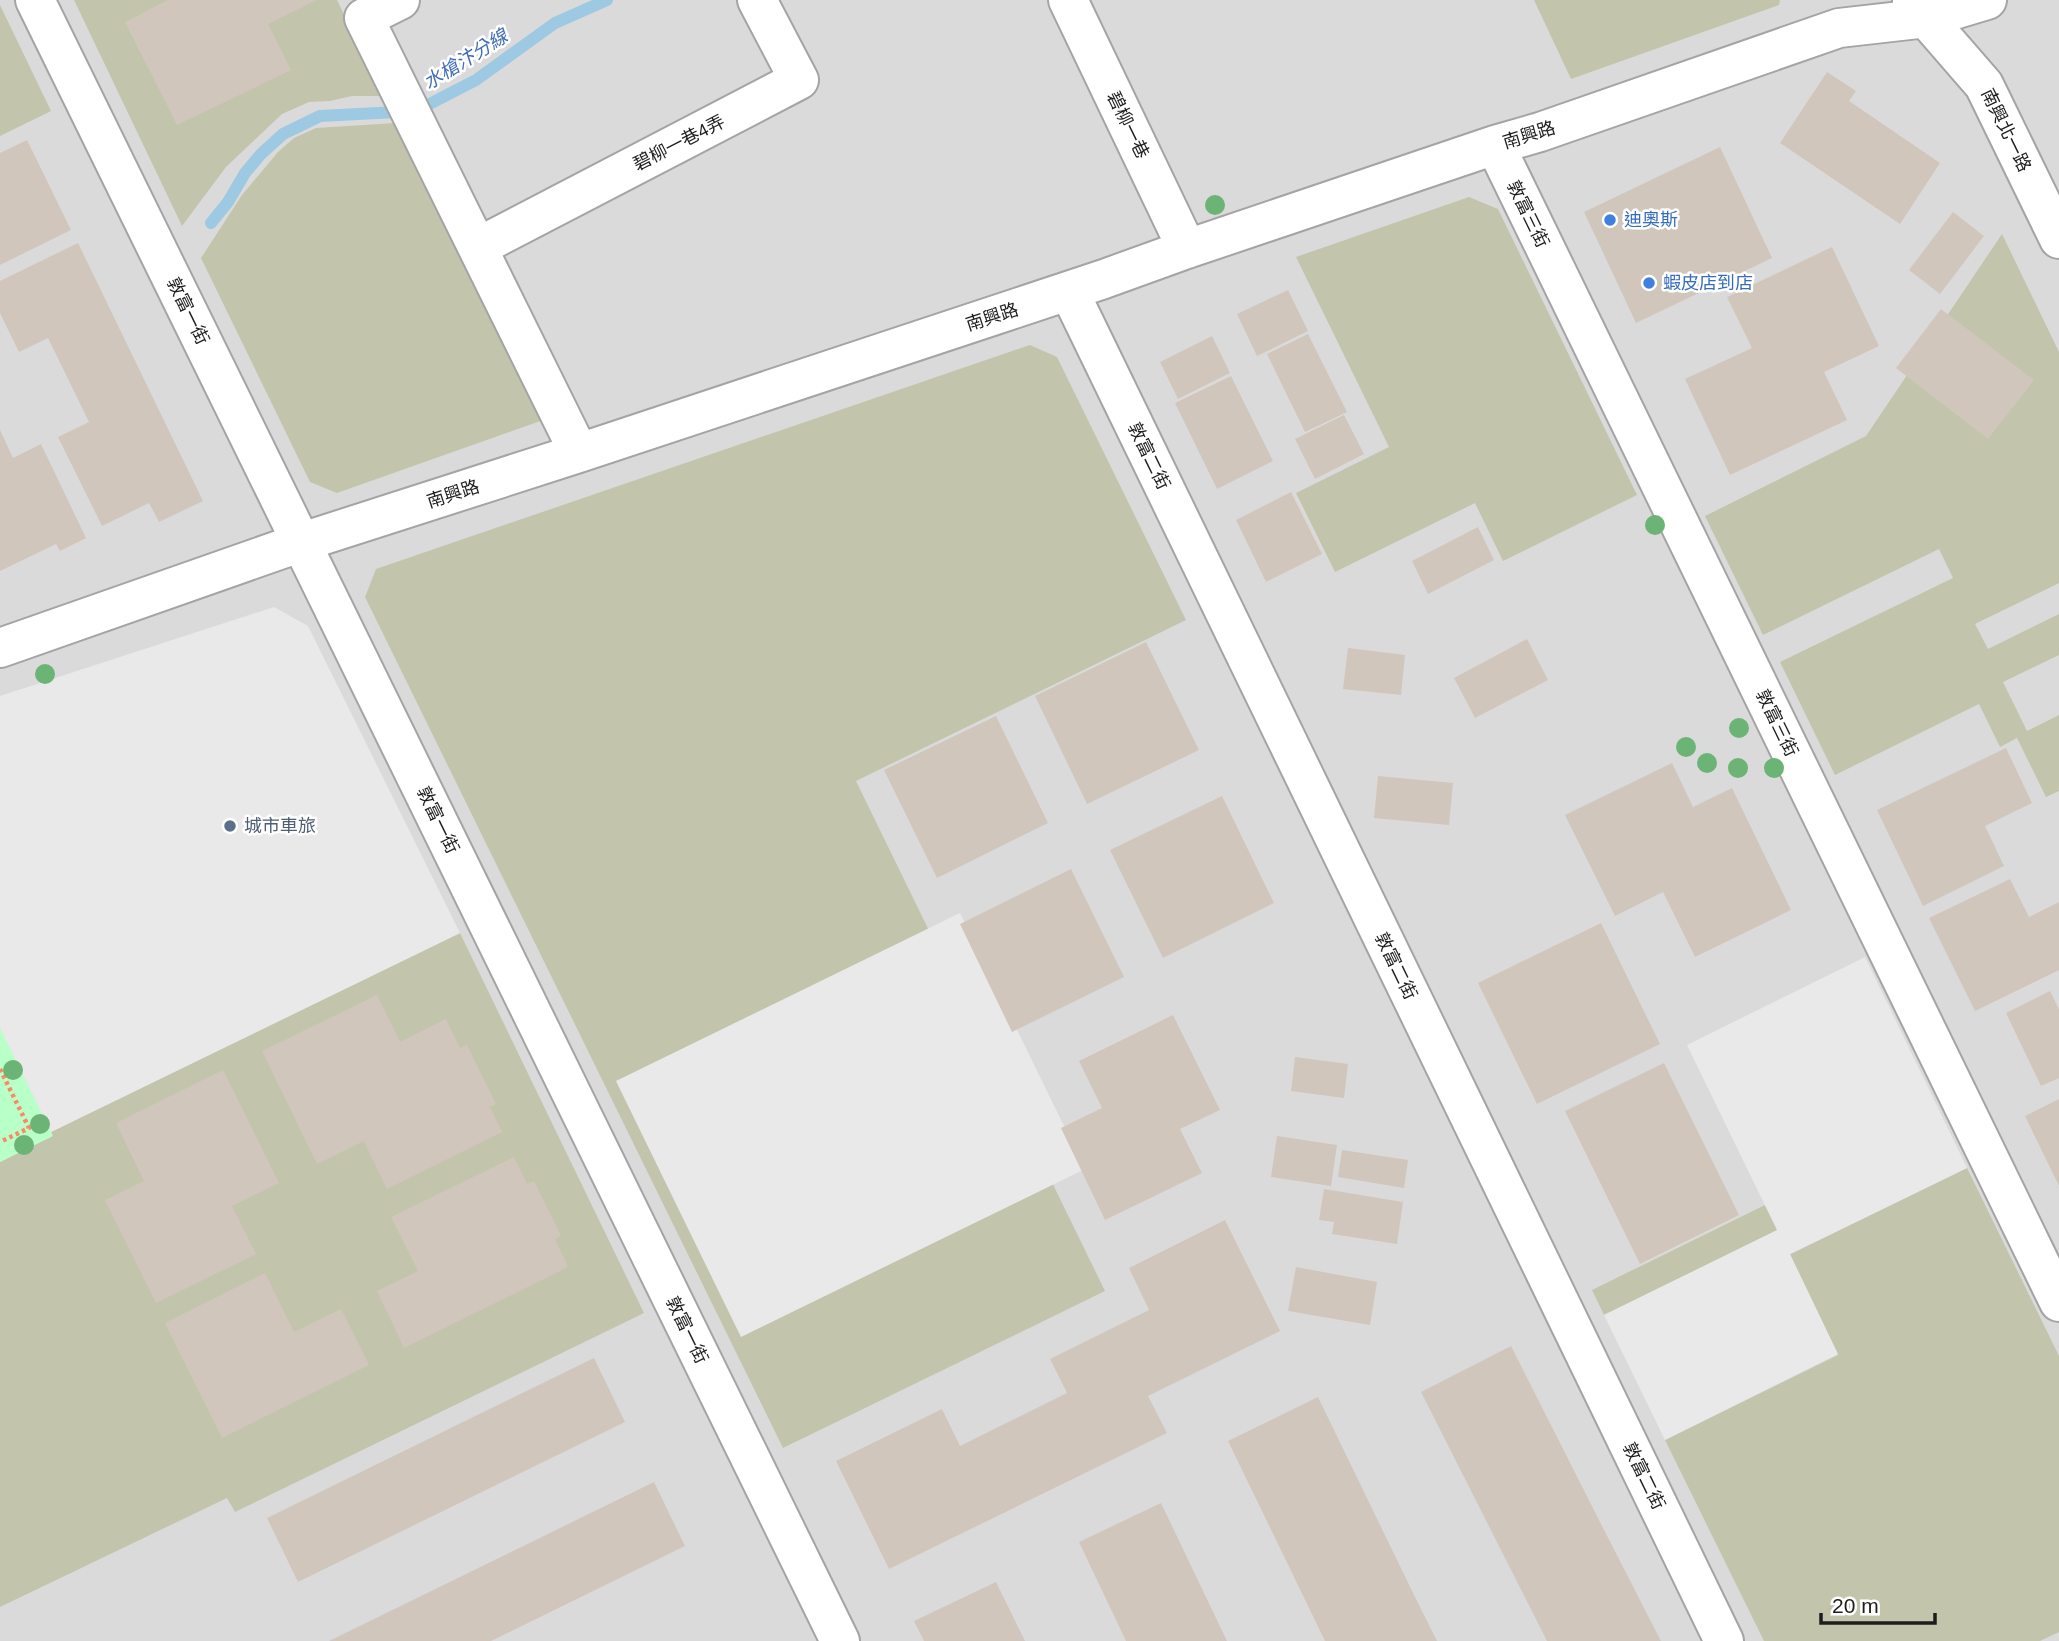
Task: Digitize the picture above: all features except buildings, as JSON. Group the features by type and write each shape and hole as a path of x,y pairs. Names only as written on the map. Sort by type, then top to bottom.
{"street":[{"name":"敦富一街","path":"35,0 840,1641"},
{"path":"400,0 364,18 579,453"},
{"name":"碧柳一巷4弄","path":"478,247 799,80 757,0"},
{"name":"碧柳一巷","path":"1068,0 1187,249"},
{"name":"南興路","path":"0,648 302,542 1069,291 1839,28 1923,6 1987,0"},
{"name":"南興北一路","path":"1923,6 1984,85 2059,239"},
{"name":"敦富三街","path":"1494,145 2059,1301"},
{"name":"敦富二街","path":"1069,291 1724,1641"}],"path":[{"path":"0,1069 29,1128 0,1142"}],"shaded area":[{"path":"0,0 2059,0 2059,1641 0,1641"},
{"path":"74,0 337,0 384,96 352,96 309,102 282,114 226,167 182,226"},
{"path":"1534,0 1780,0 1779,5 1571,79"},
{"path":"0,5 51,111 0,136"},
{"path":"395,123 546,419 337,493 310,482 201,258 242,195 278,152 294,138 316,128"},
{"path":"1469,197 1498,209 1637,495 1503,561 1475,503 1335,572 1296,493 1389,447 1296,257"},
{"path":"2002,234 2059,352 2059,583 1975,624 1988,649 2059,614 2059,655 2003,682 2027,731 2059,715 2059,791 2046,797 2017,738 2000,747 1979,704 1835,775 1780,662 1953,578 1939,549 1763,635 1705,516 1866,436"},
{"path":"1030,345 1057,357 1186,620 856,781 1105,1291 783,1448 365,597 376,569"},
{"name":"城市車旅","path":"274,607 308,626 460,933 51,1132 0,1028 0,696"},
{"path":"960,913 1085,1169 741,1337 616,1081"},
{"path":"460,933 644,1313 235,1512 227,1498 0,1607 0,1162 52,1136 51,1132"},
{"path":"1865,957 1967,1168 1790,1254 1838,1354 1665,1440 1604,1315 1777,1230 1687,1045"},
{"path":"1967,1168 2059,1356 2059,1632 2040,1641 1764,1641 1665,1440 1838,1355 1789,1255"},
{"path":"1765,1205 1778,1230 1604,1315 1592,1290"}],"green space":[{"path":"0,1028 53,1136 0,1162"}],"waterway":[{"name":"水槍汴分線","path":"211,223 228,202 245,173 283,134 320,116 416,111 476,80 555,23 607,0"}],"place":[{"name":"迪奧斯","path":"1610,220"},
{"name":"蝦皮店到店","path":"1649,283"},
{"name":"城市車旅","path":"230,826"}]}
